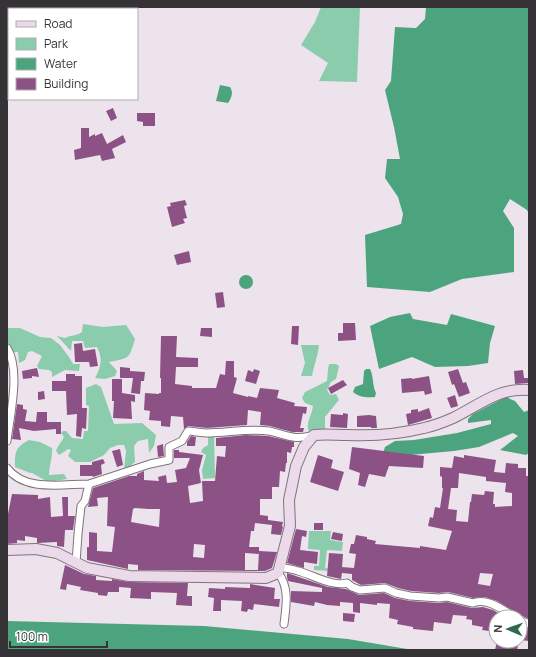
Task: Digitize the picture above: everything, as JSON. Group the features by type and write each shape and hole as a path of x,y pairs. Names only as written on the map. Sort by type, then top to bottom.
{"street":[{"path":"7,348 10,354 10,369 14,386 7,441"},
{"path":"7,468 10,472 31,484 89,484 150,464 168,460 169,447 182,441 188,430 206,433 228,431 269,431 286,437 303,438 314,435 334,434 390,434 424,428 453,418 487,399 506,391 529,390"},
{"path":"284,624 286,587 279,570 290,526 289,500 296,466 304,447 314,435"},
{"path":"76,563 81,506 85,501 89,484"},
{"path":"7,550 36,550 57,553 87,568 129,576 266,578 279,570 299,571 319,577 324,581 343,584 347,583 360,590 385,588 396,593 410,596 438,598 447,596 473,603 489,603 502,609"}],"green space":[{"path":"7,7 87,7 8,8 7,39"},
{"path":"321,7 360,7 357,82 319,81 328,63 301,45 315,22"},
{"path":"83,324 103,327 126,325 135,339 128,356 121,360 109,362 117,371 115,376 105,379 95,378 99,370 101,359 97,347 85,348 83,341 72,341 71,351 57,336 65,338 80,333 82,332"},
{"path":"7,328 20,328 40,337 51,338 60,345 73,364 80,364 79,371 65,370 52,377 52,372 49,370 39,369 37,366 42,356 32,351 28,352 25,360 19,363 18,352 13,352 7,344"},
{"path":"301,345 319,345 312,376 301,376 305,363"},
{"path":"329,364 336,364 339,366 336,379 331,382 327,390 330,395 336,394 339,400 325,417 325,430 323,432 309,432 308,423 313,406 305,403 302,398 305,392 327,381"},
{"path":"96,384 101,387 114,424 142,423 156,435 154,446 149,453 148,439 138,441 134,446 135,462 124,469 126,451 124,445 118,445 110,448 104,455 90,462 75,462 68,456 71,450 68,449 59,455 56,451 64,437 61,433 63,431 66,431 72,438 83,439 84,431 88,431 89,406 86,405 86,388"},
{"path":"208,434 214,434 215,478 203,479 202,470 206,455 201,452 203,448 208,445"},
{"path":"29,440 40,442 52,448 49,475 64,474 67,479 48,482 32,473 15,467 15,457 18,448"},
{"path":"309,531 331,531 330,540 343,542 342,551 327,550 325,568 330,569 330,571 314,570 314,566 319,566 320,550 308,549"}],"water":[{"path":"426,7 529,7 529,214 527,210 510,199 503,211 514,228 514,272 462,279 430,292 367,287 365,235 401,224 403,214 398,197 385,178 387,159 400,159 385,90 391,81 395,27 416,28 425,19"},
{"path":"220,85 230,87 232,91 232,95 228,103 216,101"},
{"path":"246,275 251,277 253,282 251,287 246,289 241,287 239,282 241,277"},
{"path":"410,313 413,319 447,325 451,314 495,326 490,343 488,363 468,366 435,367 412,357 379,369 370,326 390,317"},
{"path":"366,369 370,369 371,372 376,393 375,397 363,397 353,392 355,387 363,384 364,371"},
{"path":"506,397 515,401 524,412 529,410 529,453 526,455 500,450 518,436 513,433 479,447 454,451 388,457 383,453 385,447 395,441 414,440 457,433 491,424 491,420 468,423 468,419 473,414"},
{"path":"7,621 204,626 348,639 413,650 7,650"}],"building":[{"path":"113,108 117,118 111,121 106,111"},
{"path":"137,113 155,113 155,126 143,126 143,122 137,121"},
{"path":"81,128 89,128 89,137 102,133 107,144 123,135 126,142 112,149 115,158 102,161 100,155 75,160 74,150 81,148"},
{"path":"185,200 187,205 184,206 187,218 183,219 185,223 172,227 167,207 171,206 170,203"},
{"path":"189,251 191,262 177,265 174,255"},
{"path":"223,292 225,307 217,308 215,293"},
{"path":"343,323 355,323 356,340 338,341 338,333 343,333"},
{"path":"292,326 299,326 298,345 291,344"},
{"path":"201,328 212,328 212,337 200,336"},
{"path":"161,336 177,336 176,357 198,358 198,367 176,367 175,384 192,386 192,388 216,388 220,374 225,375 226,361 234,361 234,377 237,378 233,393 257,398 260,388 279,390 277,398 295,403 294,406 307,407 306,414 303,413 300,428 304,428 303,432 292,432 260,425 261,412 248,410 247,425 207,428 188,426 184,429 183,417 171,416 170,427 161,426 161,421 149,420 150,411 144,410 145,393 161,393"},
{"path":"82,343 83,351 95,349 98,366 90,367 89,362 75,362 74,344"},
{"path":"120,367 130,368 130,371 145,372 144,381 141,381 140,394 131,393 133,378 120,378"},
{"path":"37,368 39,377 32,376 32,378 23,379 22,371"},
{"path":"254,369 260,371 256,384 245,381 248,370 253,372"},
{"path":"458,369 463,383 466,382 470,393 459,397 454,384 452,385 448,372"},
{"path":"523,370 524,378 528,378 528,383 515,384 514,371"},
{"path":"66,374 82,376 82,408 87,408 86,429 82,428 81,437 76,436 77,414 67,415 66,391 52,391 52,381 66,381"},
{"path":"429,376 432,393 425,395 424,391 402,393 401,379"},
{"path":"112,379 122,379 122,393 135,395 135,402 131,401 132,419 113,418 114,401 112,401"},
{"path":"343,380 347,385 331,394 328,388"},
{"path":"44,391 45,399 38,400 38,392"},
{"path":"455,395 458,406 451,408 447,398"},
{"path":"17,404 23,405 23,409 27,410 25,421 36,422 37,412 47,412 47,422 61,422 61,434 56,434 56,429 34,431 19,428 21,440 12,439"},
{"path":"429,408 432,418 408,425 406,414 411,413 411,410 418,409 418,412"},
{"path":"343,413 348,414 347,428 330,427 331,414 343,415"},
{"path":"357,416 376,416 377,428 357,427"},
{"path":"246,435 268,436 294,442 294,447 292,447 291,453 287,452 285,472 280,471 279,487 272,487 272,499 260,499 260,515 268,516 268,520 283,522 281,535 271,534 272,525 255,523 254,531 251,531 249,547 259,547 259,551 277,552 272,568 265,571 138,570 138,565 128,564 128,569 87,560 89,532 97,533 97,551 112,552 115,527 107,526 108,497 97,498 98,506 88,507 93,488 129,476 137,476 137,474 144,471 144,480 159,481 158,477 166,475 167,483 177,482 175,470 186,468 190,458 174,458 174,450 179,450 179,452 203,455 199,470 201,483 188,486 190,503 203,501 202,481 215,481 217,456 225,457 226,446 216,446 216,438","holes":["133,509 160,509 159,527 131,522","194,544 205,545 204,558 193,557","245,553 259,554 258,570 245,570"]},
{"path":"191,436 196,437 195,446 187,446 187,442"},
{"path":"163,444 164,456 158,457 157,446"},
{"path":"352,447 424,456 423,468 389,466 385,477 369,474 365,487 358,485 360,473 349,469"},
{"path":"120,449 123,465 117,467 112,451"},
{"path":"318,455 333,460 331,468 344,472 338,491 310,482"},
{"path":"464,455 496,460 494,472 505,473 506,463 518,464 518,468 526,468 526,476 529,476 529,619 528,609 510,609 497,601 485,597 473,598 448,592 439,593 411,591 385,583 361,585 352,580 352,574 342,573 341,579 327,576 329,553 343,554 342,567 354,568 356,554 349,553 351,544 354,544 356,535 367,537 367,539 376,541 375,544 420,548 420,546 446,550 452,531 428,526 430,517 433,518 435,507 440,508 443,488 442,477 440,476 440,467 452,468 454,456 464,458","holes":["459,473 486,477 486,481 506,483 505,492 512,493 512,506 495,507 495,504 493,504 494,492 485,491 484,495 472,494 468,522 456,521 457,510 448,509 451,488 458,488","480,573 493,574 490,586 478,584"]},
{"path":"103,459 105,463 101,465 102,474 93,477 80,476 80,465 92,465 92,462"},
{"path":"12,494 38,495 38,499 50,497 51,517 63,516 62,497 68,497 68,516 75,516 73,530 65,530 64,547 57,546 57,542 37,543 37,538 25,536 25,541 17,540 17,543 7,544 7,519"},
{"path":"314,523 323,523 323,530 314,530"},
{"path":"296,529 307,531 306,537 302,536 300,550 318,552 317,564 304,562 304,568 287,563"},
{"path":"333,532 343,534 342,541 331,539"},
{"path":"65,565 84,574 96,576 96,580 112,581 112,579 129,582 188,583 187,596 192,596 192,606 176,605 177,593 151,592 151,599 130,598 131,588 119,587 119,592 108,592 107,596 80,590 81,587 67,584 66,590 60,589"},
{"path":"287,573 328,587 346,589 359,595 384,593 395,598 410,601 439,603 447,602 472,608 483,607 490,609 488,609 488,631 482,630 483,627 472,625 472,620 466,619 467,616 453,615 451,624 434,622 433,631 413,629 413,627 397,624 398,620 389,618 390,604 377,603 377,605 360,603 360,613 353,612 353,603 340,602 340,606 315,602 314,606 291,602 291,591 322,592 322,588 288,581"},
{"path":"250,584 275,588 274,599 280,599 279,607 254,604 253,610 248,609 247,612 241,611 242,601 221,600 221,611 213,611 214,598 208,597 209,588 250,588"},
{"path":"343,613 355,614 354,622 343,621"},
{"path":"528,629 529,629 528,641"},
{"path":"495,649 517,649 517,650"}]}
